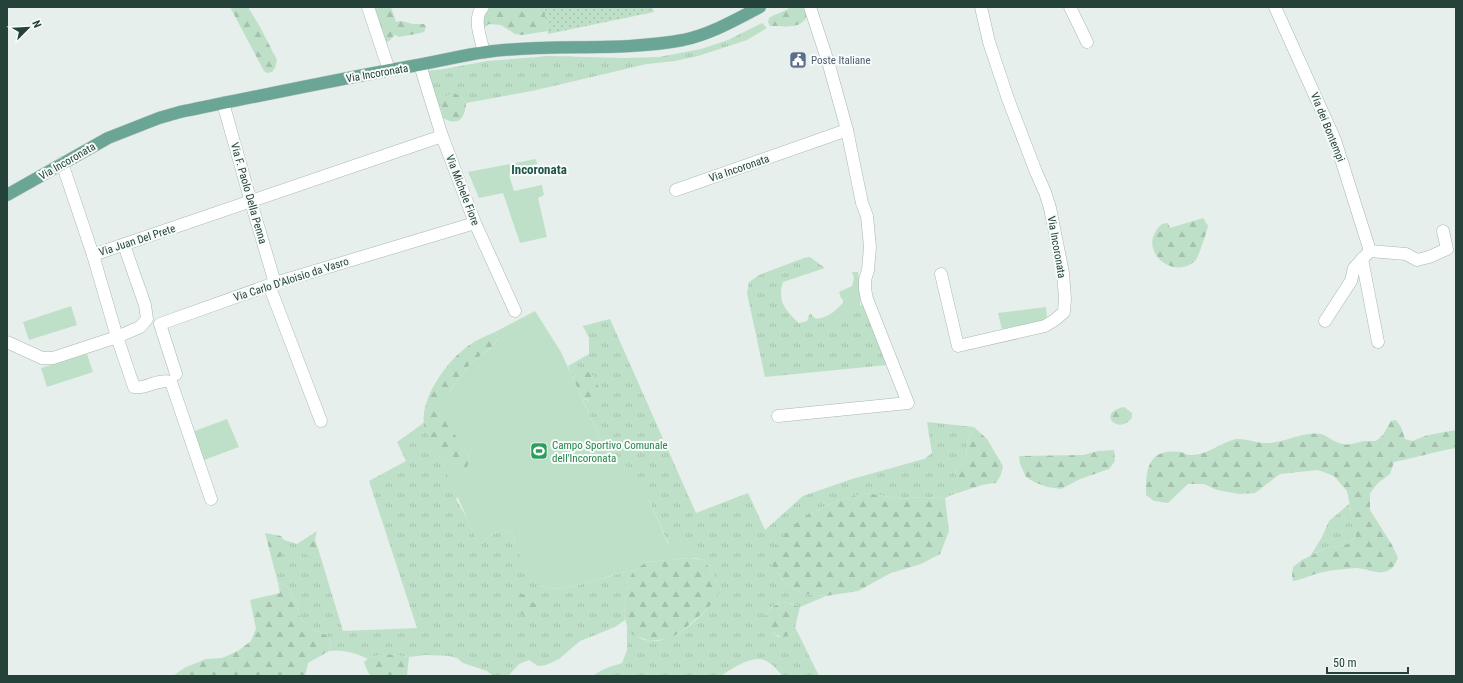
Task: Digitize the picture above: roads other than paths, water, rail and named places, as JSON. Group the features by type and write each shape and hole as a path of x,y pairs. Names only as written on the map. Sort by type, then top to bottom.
{"main road":[{"name":"Via Incoronata","path":"7,195 108,138 180,112 484,52 511,49 624,46 684,40 712,32 760,7"}],"street":[{"path":"368,7 389,70"},
{"path":"778,416 908,402 867,299 865,289 870,247 867,216 862,203 847,130 830,66 810,7"},
{"name":"Via Incoronata","path":"941,274 958,346 1045,326 1064,312 1065,299 1063,273 1050,208 996,64 981,7"},
{"path":"1070,7 1086,42"},
{"name":"Via dei Bontempi","path":"1275,7 1335,140 1366,255 1378,342"},
{"path":"478,10 478,28 484,52"},
{"name":"Via Michele Fiore","path":"420,65 442,136 475,223 515,312"},
{"name":"Via F. Paolo Della Penna","path":"223,103 272,284 321,421"},
{"name":"Via Incoronata","path":"676,190 847,130"},
{"name":"Via Juan Del Prete","path":"211,499 172,382 166,381 151,383 139,388 134,387 117,337 93,255 442,136"},
{"path":"62,163 93,255"},
{"name":"Via Carlo D'Aloisio da Vasro","path":"176,374 160,324 272,284 475,223"},
{"path":"1325,321 1351,281 1354,268 1366,255 1406,254 1417,260 1429,257 1447,249 1443,231"},
{"path":"7,342 42,358 53,358 117,337 140,327 147,319 144,305 124,245"}],"place":[{"name":"Poste Italiane","path":"798,60"},
{"name":"Campo Sportivo Comunale dell'Incoronata","path":"539,451"}],"district":[{"name":"Incoronata","path":"539,169"}]}
